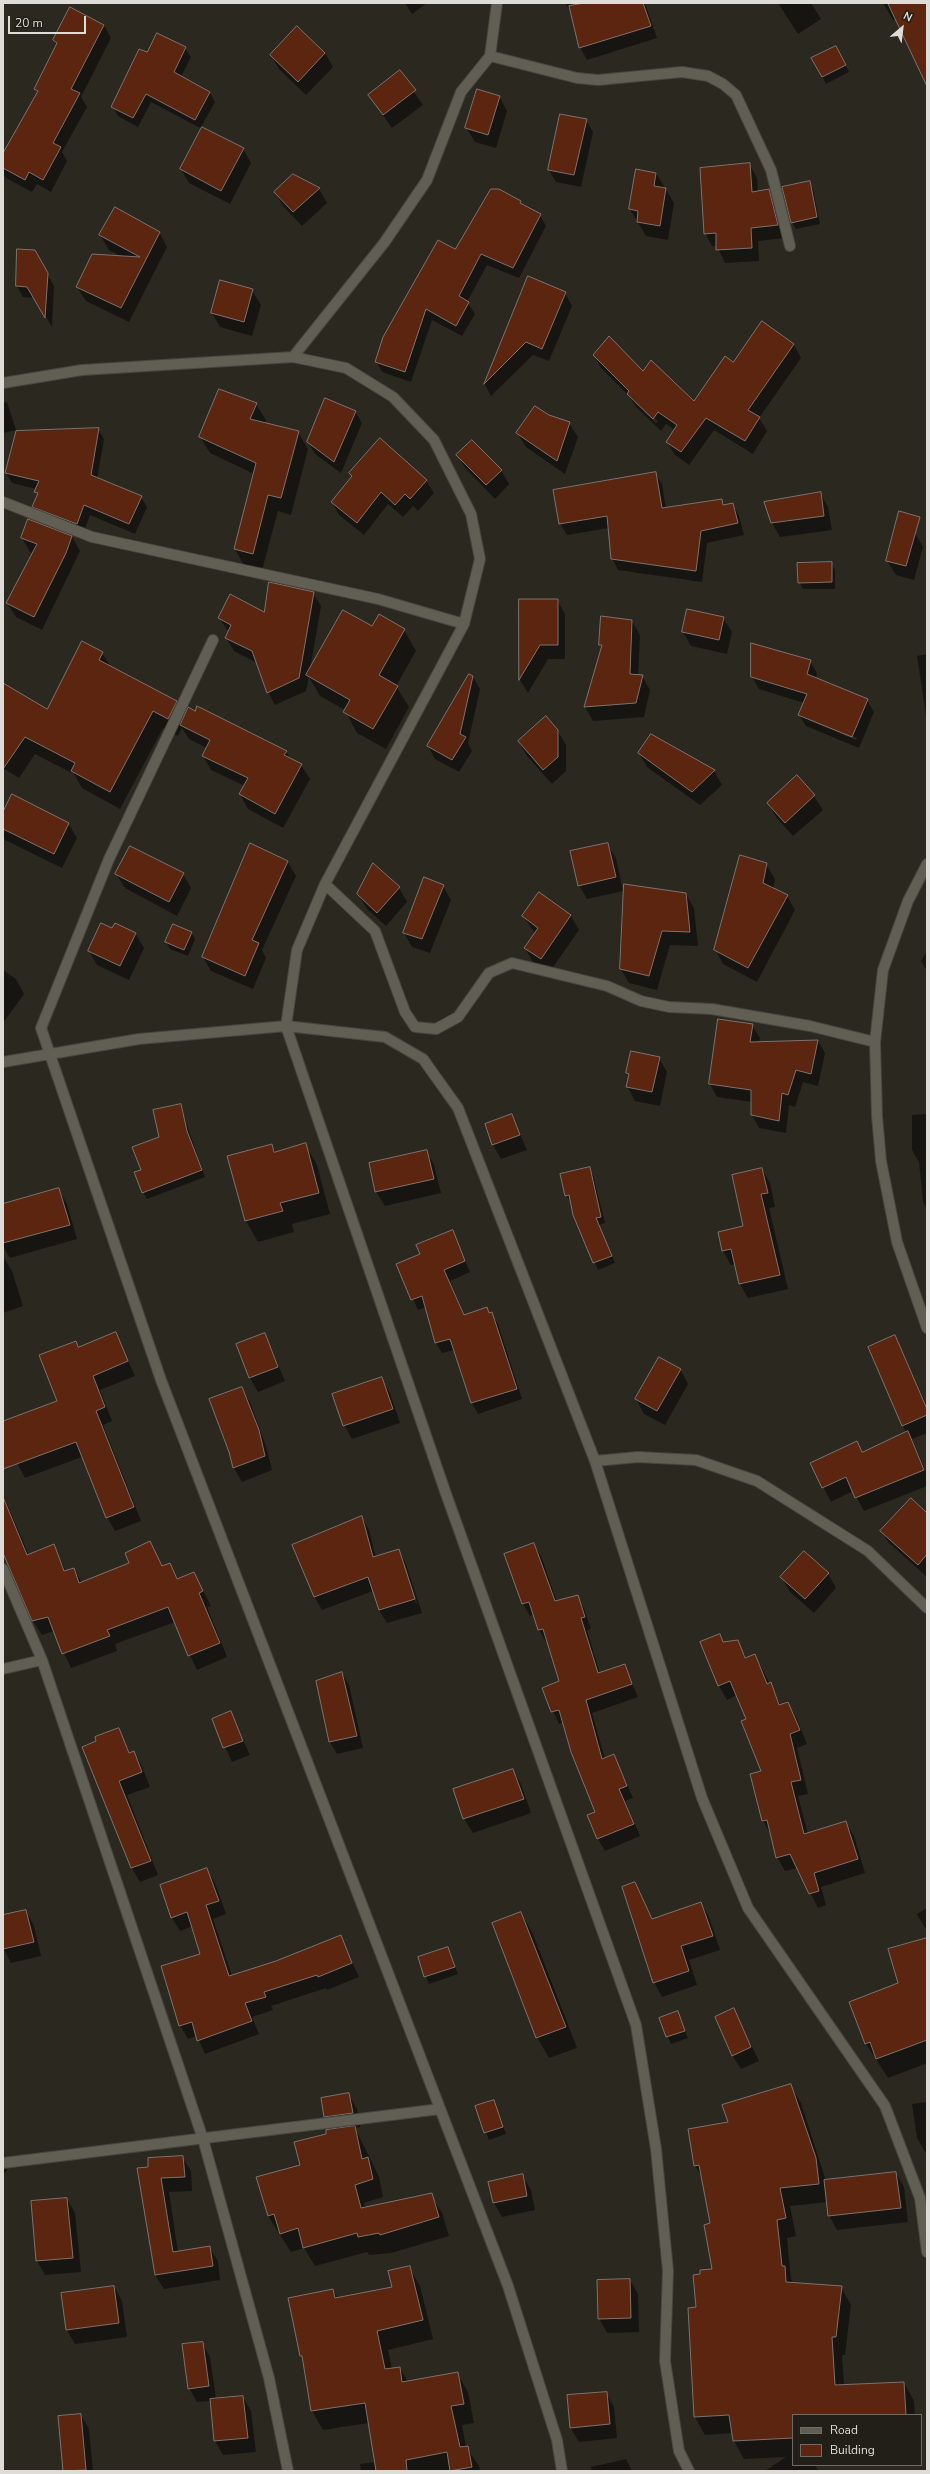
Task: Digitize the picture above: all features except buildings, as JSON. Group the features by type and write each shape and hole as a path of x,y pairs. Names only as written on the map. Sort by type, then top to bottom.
{"street":[{"path":"293,357 384,243 426,180 461,92 490,56 497,3"},
{"path":"490,56 577,78 598,80 682,72 708,76 723,84 736,95 771,170 790,246"},
{"path":"3,383 82,370 293,357 346,368 393,397 434,440 472,514 480,558 464,624 325,884 297,950 286,1026 444,1491 636,2025 656,2148 668,2271 666,2361 678,2451 689,2471"},
{"path":"3,502 92,537 378,599 464,624"},
{"path":"213,640 109,859 41,1028 161,1380 508,2286 557,2440 562,2471"},
{"path":"927,864 908,901 883,970 875,1042 877,1116 881,1162 897,1242 927,1328"},
{"path":"325,884 375,931 405,1012 415,1027 436,1030 458,1017 489,973 512,963 607,986 641,1001 669,1007 712,1009 810,1026 875,1042"},
{"path":"3,1062 139,1040 286,1026 385,1037 423,1059 458,1108 595,1461 702,1798 745,1900 784,1964 885,2106 920,2198 927,2252"},
{"path":"595,1461 638,1457 696,1460 757,1481 868,1551 927,1608"},
{"path":"3,1569 42,1660 203,2139 269,2378 288,2471"},
{"path":"3,1669 42,1660"},
{"path":"3,2163 440,2109"}]}
